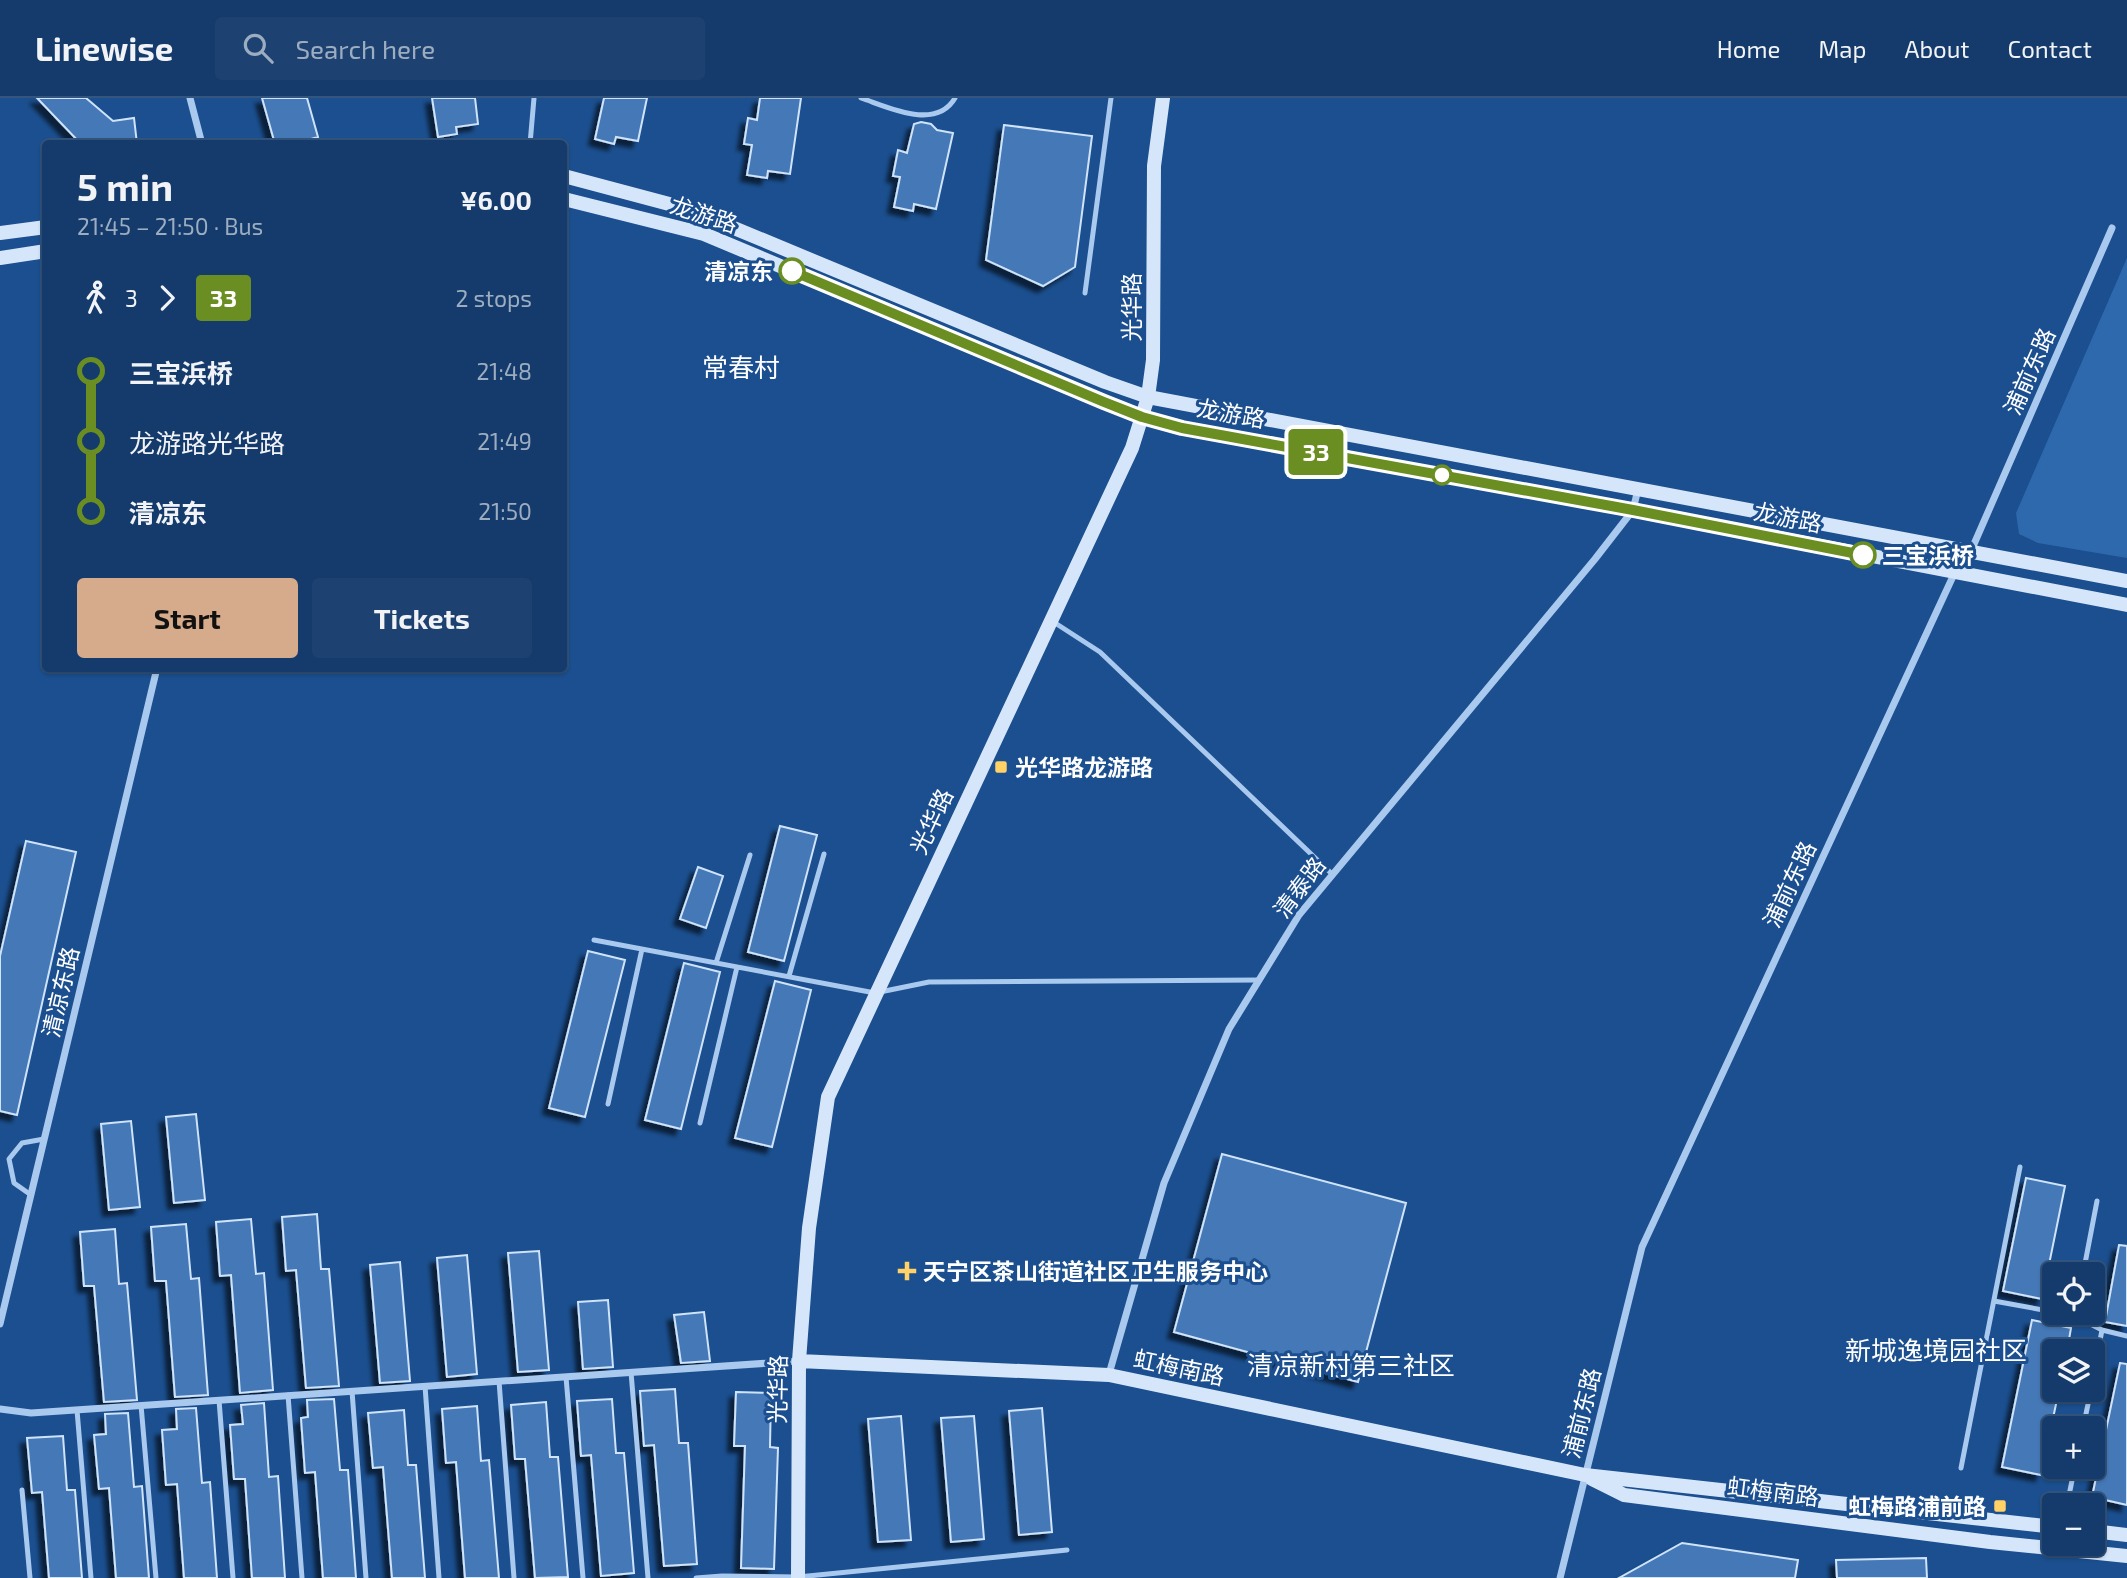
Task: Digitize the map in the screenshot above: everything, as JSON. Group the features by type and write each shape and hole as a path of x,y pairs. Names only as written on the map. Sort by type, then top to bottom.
{"main road":[{"name":"光华路","path":"798,1577 799,1361 809,1228 828,1097 1132,448 1148,397 1153,360 1154,166 1163,98"},
{"name":"龙游路","path":"567,177 688,209 1105,383 1148,397 2127,581"},
{"name":"龙游路","path":"567,200 704,234 1142,417 1182,428 1633,510 2127,605"},
{"path":"0,233 42,228"},
{"path":"0,258 42,252"},
{"name":"虹梅南路","path":"799,1361 1109,1375 1585,1475 2042,1526"},
{"name":"虹梅南路","path":"1585,1475 1624,1495 1990,1542 2127,1556"},
{"path":"2105,1532 2127,1535"}],"street":[{"path":"190,98 201,140"},
{"name":"浦前东路","path":"1560,1578 1642,1247 1955,572 1971,551 2112,228"},
{"name":"清泰路","path":"1109,1375 1164,1183 1229,1029 1298,915 1633,510 1637,489"},
{"name":"清凉东路","path":"0,1324 156,672"},
{"path":"0,1409 31,1412 77,1410 799,1361"}],"lane":[{"path":"530,140 534,98"},
{"path":"861,98 914,115 936,113 951,105 955,98"},
{"path":"1085,293 1111,98"},
{"path":"1051,621 1100,652 1332,874"},
{"path":"789,976 824,854"},
{"path":"716,963 750,855"},
{"path":"594,940 876,993 929,982 1259,980"},
{"path":"608,1104 642,949"},
{"path":"700,1124 737,967"},
{"path":"9,1159 22,1143 44,1139"},
{"path":"0,1155 9,1159"},
{"path":"9,1159 14,1183 31,1195"},
{"path":"1961,1468 2020,1167"},
{"path":"2085,1262 2097,1201"},
{"path":"1994,1301 2042,1310"},
{"path":"2094,1325 2102,1330 2127,1336"},
{"path":"2100,1339 2102,1330"},
{"path":"631,1373 648,1578"},
{"path":"566,1377 583,1578"},
{"path":"499,1381 514,1578"},
{"path":"425,1386 439,1578"},
{"path":"352,1391 366,1578"},
{"path":"288,1395 302,1578"},
{"path":"219,1400 233,1578"},
{"path":"141,1405 156,1578"},
{"path":"77,1410 91,1578"},
{"path":"22,1490 30,1578"},
{"path":"696,1578 798,1577 1067,1550"}],"shaded area":[{"path":"2127,258 2127,558 2038,543 2019,534 2016,513"}],"building":[{"path":"37,98 86,98 113,121 134,118 137,140 77,140"},
{"path":"262,98 307,98 318,137 308,140 274,140"},
{"path":"432,98 475,98 478,124 456,127 457,134 438,137"},
{"path":"604,98 647,98 638,141 616,137 614,144 595,139"},
{"path":"760,98 801,98 790,174 768,171 767,178 747,175 752,145 744,144 748,118 757,120"},
{"path":"914,124 931,124 937,130 953,133 936,209 914,204 913,211 894,207 900,177 893,176 898,150 907,153"},
{"path":"1004,125 1092,136 1075,267 1043,286 986,260"},
{"path":"780,826 817,835 784,961 748,952"},
{"path":"26,841 76,852 17,1115 0,1111 0,956"},
{"path":"698,867 723,876 706,928 680,919"},
{"path":"588,951 625,960 585,1117 549,1108"},
{"path":"684,963 720,972 681,1129 645,1120"},
{"path":"775,981 811,990 772,1147 735,1138"},
{"path":"196,1114 205,1200 174,1203 166,1117"},
{"path":"131,1121 140,1207 109,1210 101,1124"},
{"path":"1222,1154 1406,1203 1358,1382 1174,1332"},
{"path":"2026,1178 2065,1186 2050,1262 2042,1262 2042,1299 2003,1291"},
{"path":"317,1214 321,1269 329,1269 339,1386 306,1388 296,1270 286,1271 282,1217"},
{"path":"251,1219 256,1274 264,1273 273,1390 240,1393 231,1275 220,1276 216,1222"},
{"path":"186,1224 191,1279 199,1278 208,1395 175,1397 166,1281 155,1281 151,1227"},
{"path":"115,1229 119,1284 127,1283 137,1400 104,1402 94,1286 84,1286 80,1232"},
{"path":"2119,1245 2127,1246 2127,1326 2105,1322"},
{"path":"539,1251 549,1370 518,1372 508,1253"},
{"path":"467,1255 477,1374 447,1377 437,1258"},
{"path":"400,1262 410,1381 380,1383 370,1265"},
{"path":"608,1300 613,1367 583,1369 578,1302"},
{"path":"704,1312 710,1361 681,1363 674,1315"},
{"path":"2032,1320 2042,1322 2042,1325 2071,1328 2069,1339 2042,1339 2042,1402 2056,1402 2053,1416 2042,1416 2041,1475 2002,1467"},
{"path":"2120,1363 2127,1364 2127,1505 2105,1500 2105,1493 2093,1493 2096,1479 2105,1479 2105,1435"},
{"path":"675,1389 679,1443 688,1443 697,1564 664,1566 654,1445 644,1446 640,1391"},
{"path":"736,1392 771,1393 770,1447 778,1448 774,1569 741,1568 745,1446 734,1446"},
{"path":"334,1399 340,1470 348,1470 356,1578 323,1578 315,1472 305,1473 301,1418 308,1417 307,1400"},
{"path":"612,1399 616,1453 624,1453 634,1573 601,1576 591,1455 581,1456 577,1401"},
{"path":"546,1402 550,1457 558,1457 568,1577 535,1578 525,1459 515,1459 511,1405"},
{"path":"264,1403 269,1477 278,1476 285,1578 252,1578 245,1479 234,1479 230,1425 243,1424 241,1405"},
{"path":"477,1406 481,1461 489,1460 499,1578 465,1578 456,1462 446,1463 442,1409"},
{"path":"196,1408 202,1483 210,1482 217,1578 184,1578 177,1484 166,1485 162,1430 177,1429 176,1409"},
{"path":"1042,1408 1052,1532 1019,1535 1009,1411"},
{"path":"404,1410 408,1465 416,1465 425,1578 392,1578 383,1467 373,1468 368,1413"},
{"path":"128,1413 134,1487 142,1486 149,1578 116,1578 109,1488 99,1489 94,1435 106,1434 105,1414"},
{"path":"901,1416 911,1540 878,1542 868,1419"},
{"path":"974,1416 984,1539 951,1542 941,1418"},
{"path":"63,1436 67,1490 75,1490 82,1578 49,1578 42,1492 32,1493 27,1438"},
{"path":"1682,1543 1798,1560 1795,1578 1619,1578"},
{"path":"1926,1558 1927,1578 1837,1578 1836,1560"}],"bus line":[{"name":"33","path":"792,271 1104,402 1142,417 1182,428 1863,555"}],"place":[{"name":"清凉东","path":"792,271"},
{"name":"三宝浜桥","path":"1863,555"},
{"name":"光华路龙游路","path":"1001,767"},
{"name":"天宁区茶山街道社区卫生服务中心","path":"907,1271"},
{"name":"虹梅路浦前路","path":"2000,1506"}],"district":[{"name":"常春村","path":"741,366"},
{"name":"新城逸境园社区","path":"1936,1349"},
{"name":"清凉新村第三社区","path":"1351,1364"}]}
